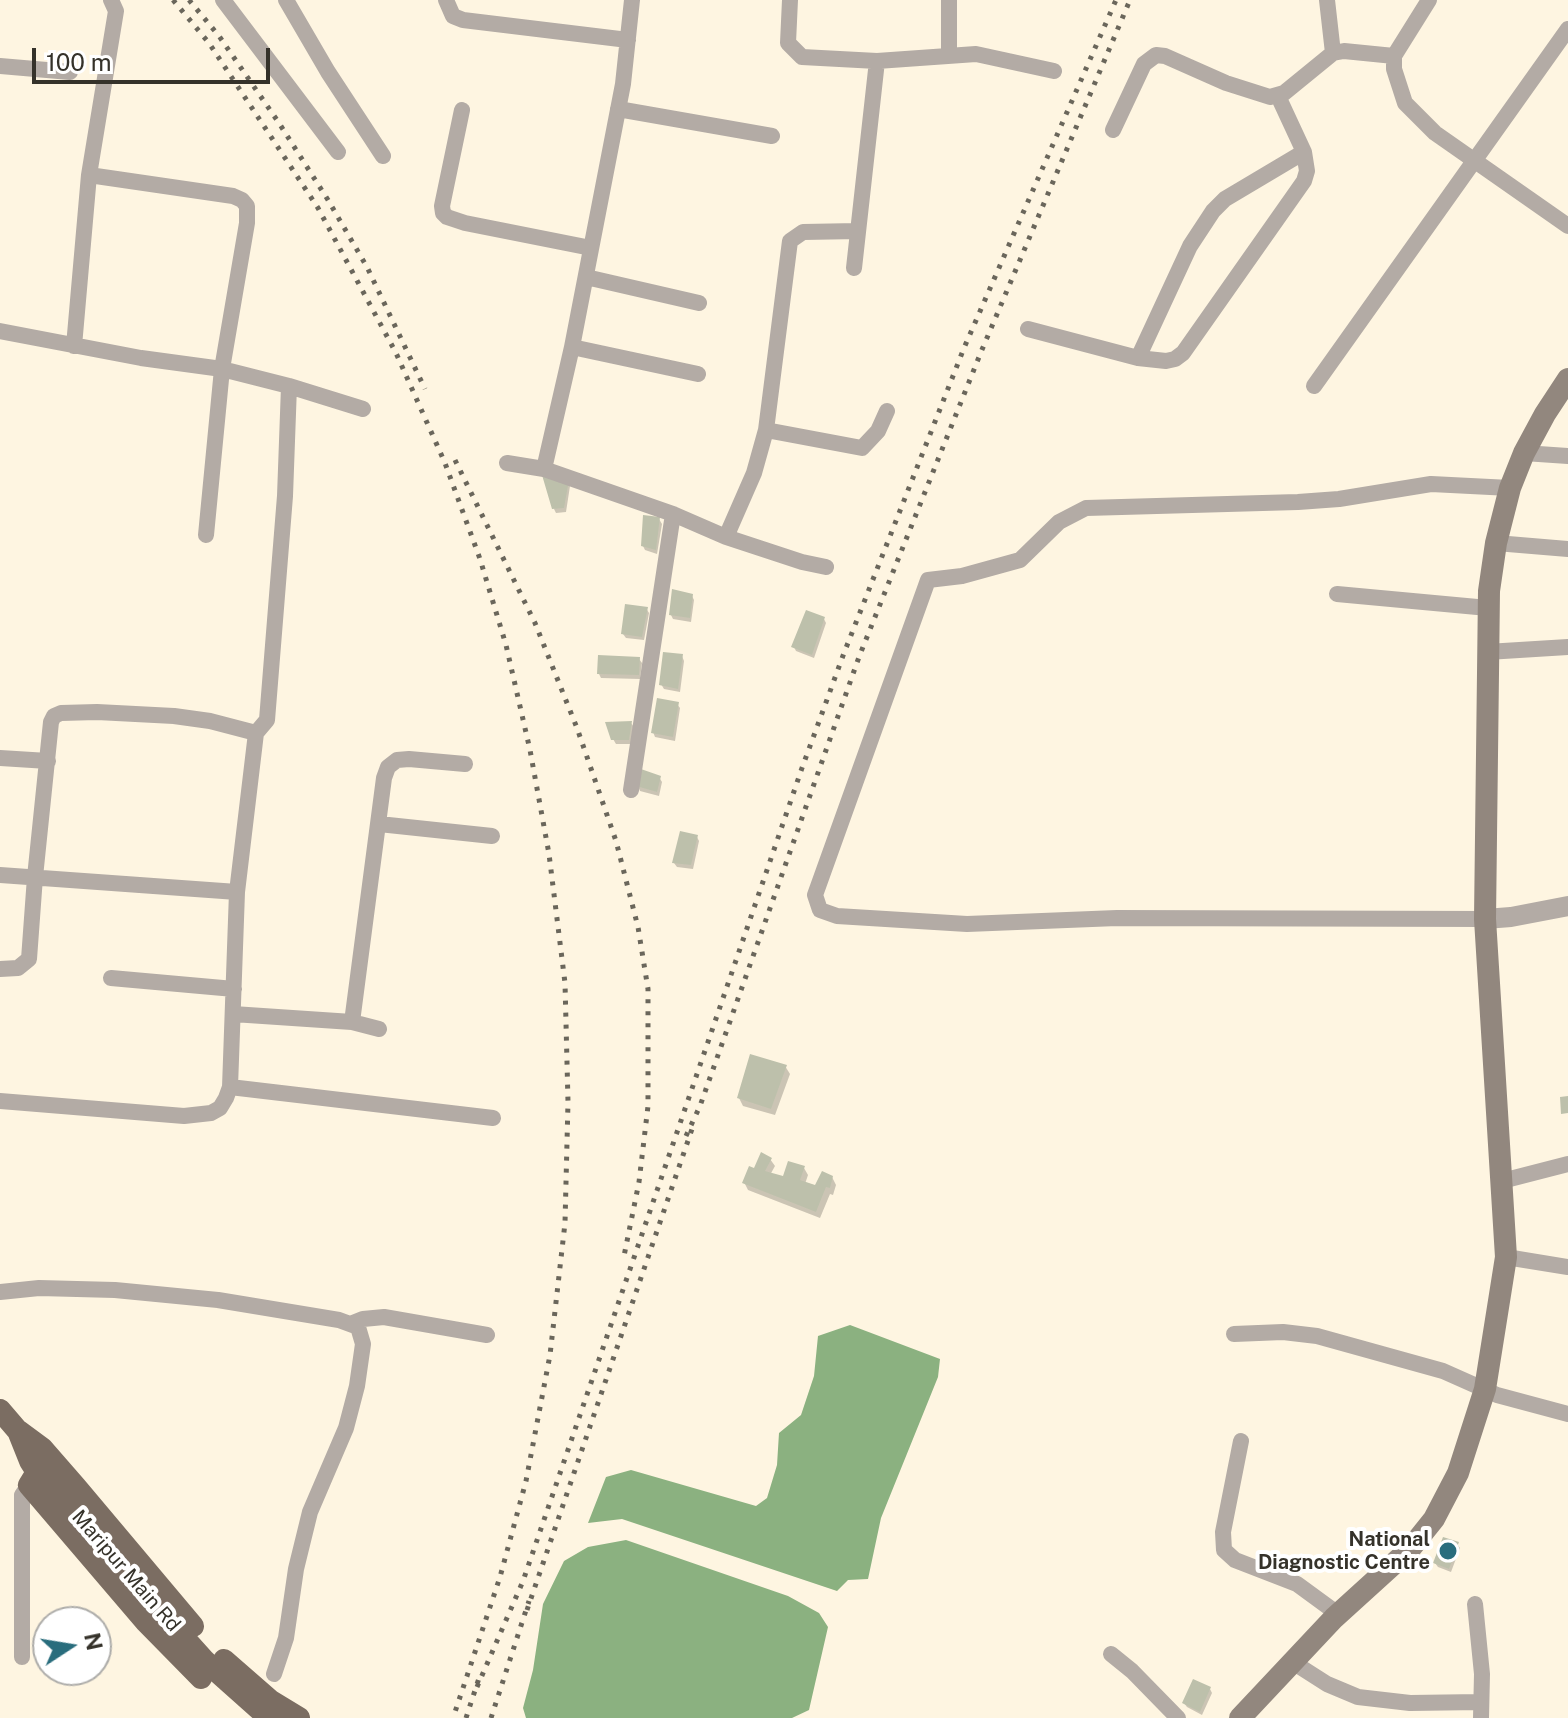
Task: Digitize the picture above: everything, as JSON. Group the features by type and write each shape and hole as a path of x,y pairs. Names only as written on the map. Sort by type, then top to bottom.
{"main road":[{"path":"1245,1715 1291,1661 1410,1549 1434,1519 1458,1473 1485,1389 1506,1257 1485,919 1488,608 1496,543 1510,488 1524,453 1568,379"},
{"name":"Maripur Main Rd","path":"0,1410 18,1431 33,1478 69,1492 205,1661 269,1718"},
{"path":"18,1431 42,1448 69,1492 214,1651 271,1701 299,1718"},
{"path":"33,1478 146,1622 219,1695 247,1718"}],"street":[{"path":"74,346 89,175 116,11 111,0"},
{"path":"223,0 338,152"},
{"path":"286,0 383,156"},
{"path":"446,0 453,16 463,20 628,40"},
{"path":"544,469 572,347 618,109 632,0"},
{"path":"790,0 788,43 802,57 877,61 976,54 1054,71"},
{"path":"949,0 949,55"},
{"path":"1327,0 1333,53"},
{"path":"1429,0 1394,56 1394,69 1405,103 1423,123 1568,226"},
{"path":"1314,386 1568,29"},
{"path":"1113,130 1144,64 1156,55 1261,96 1278,96 1333,53 1344,51 1394,56"},
{"path":"854,268 877,61"},
{"path":"0,66 70,72"},
{"path":"1028,329 1138,358 1175,359 1190,346 1297,193 1307,171 1304,152 1278,96"},
{"path":"618,109 772,136"},
{"path":"462,110 443,197 443,213 465,223 591,248"},
{"path":"1138,358 1190,246 1213,211 1225,199 1304,152"},
{"path":"89,175 233,196 247,206 247,223 222,369 206,535"},
{"path":"726,537 754,473 766,430 790,241 803,232 858,231"},
{"path":"586,277 699,303"},
{"path":"0,331 222,369 363,409"},
{"path":"572,347 698,374"},
{"path":"0,1101 201,1115 220,1108 230,1087 237,892 256,733 267,720 285,496 289,386"},
{"path":"766,430 862,448 878,431 887,411"},
{"path":"1524,453 1568,456"},
{"path":"507,463 544,469 673,514 726,537 826,567"},
{"path":"1510,488 1431,484 1339,499 1298,502 1086,508 1059,522 1020,560 962,576 928,580 815,895 816,904 827,914 953,923 1117,918 1485,919 1568,906"},
{"path":"631,790 673,514"},
{"path":"1496,543 1568,549"},
{"path":"1337,594 1488,608"},
{"path":"1487,652 1568,647"},
{"path":"0,969 18,968 29,959 35,877 54,716 97,712 193,718 256,733"},
{"path":"0,758 48,761"},
{"path":"352,1022 384,778 388,767 397,760 409,759 465,764"},
{"path":"379,824 492,836"},
{"path":"0,875 237,892"},
{"path":"111,978 234,989"},
{"path":"233,1014 352,1022 379,1029"},
{"path":"230,1087 493,1118"},
{"path":"1502,1181 1568,1164"},
{"path":"1506,1257 1568,1267"},
{"path":"0,1292 39,1288 115,1290 218,1300 353,1323 384,1317 487,1335"},
{"path":"274,1674 286,1638 296,1569 310,1512 346,1428 357,1386 363,1344 361,1331 353,1323"},
{"path":"1234,1334 1283,1332 1317,1336 1443,1371 1497,1395 1568,1414"},
{"path":"1241,1441 1223,1532 1224,1550 1235,1560 1297,1584 1338,1614"},
{"path":"22,1657 22,1495 33,1478"},
{"path":"1291,1661 1327,1684 1358,1697 1480,1710 1482,1674 1475,1604"},
{"path":"1111,1654 1178,1718"}],"shaded area":[{"path":"850,1325 940,1359 938,1377 881,1518 868,1579 848,1580 837,1591 622,1519 588,1523 606,1477 631,1470 756,1506 767,1498 777,1465 779,1433 801,1415 814,1376 818,1336"},
{"path":"626,1540 788,1596 819,1613 828,1627 809,1710 792,1718 526,1718 523,1708 533,1670 543,1604 564,1561 588,1547"}],"building":[{"path":"542,475 569,480 564,508 552,509"},
{"path":"643,515 660,517 656,550 641,546"},
{"path":"672,589 693,594 690,618 669,615"},
{"path":"625,604 648,607 642,637 621,634"},
{"path":"806,610 825,617 812,655 791,647"},
{"path":"663,652 683,654 678,689 659,685"},
{"path":"598,655 640,657 639,675 597,674"},
{"path":"657,698 679,702 673,737 651,733"},
{"path":"632,721 629,740 611,740 605,722"},
{"path":"638,768 661,776 657,792 636,786"},
{"path":"680,831 698,835 691,865 672,863"},
{"path":"750,1054 787,1065 771,1109 737,1098"},
{"path":"1568,1096 1568,1113 1561,1114 1560,1097"},
{"path":"761,1152 772,1158 765,1171 783,1176 788,1161 805,1166 800,1180 815,1185 822,1171 833,1176 830,1188 826,1187 816,1212 742,1183 749,1166 754,1168"},
{"path":"1443,1537 1459,1542 1449,1569 1433,1563"},
{"path":"1193,1679 1211,1687 1200,1712 1182,1703"}],"railway":[{"path":"173,0 209,43 318,208 396,353 445,463 480,559 506,645 549,854 565,983 568,1102 565,1223 550,1355 526,1481 500,1577 453,1718"},
{"path":"189,0 219,36 328,200 367,267 425,389"},
{"path":"477,1687 523,1581 844,653 964,348 1116,0"},
{"path":"686,1136 700,1106 859,657 981,352 1130,0"},
{"path":"455,460 535,623 577,728 616,841 638,927 648,989 648,1106 639,1182 623,1261"},
{"path":"527,1610 692,1129"},
{"path":"491,1718 529,1601"},
{"path":"466,1718 480,1675"}],"place":[{"name":"National Diagnostic Centre","path":"1448,1551"}]}
